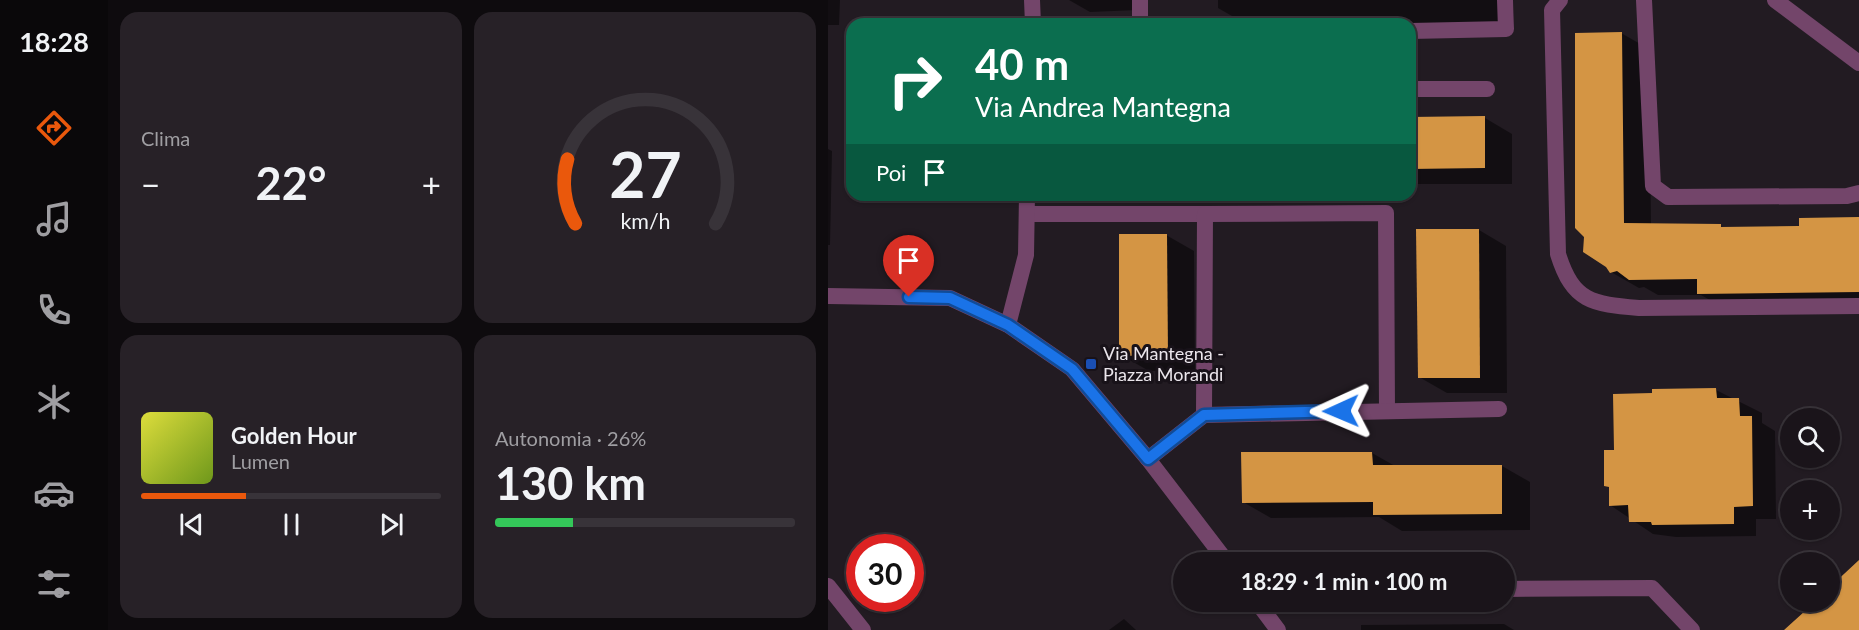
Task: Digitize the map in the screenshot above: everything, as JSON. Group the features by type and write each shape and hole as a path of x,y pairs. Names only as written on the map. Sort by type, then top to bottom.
{"street":[{"path":"1032,0 1033,18"},
{"path":"1140,0 1140,18"},
{"path":"1416,31 1506,29 1505,0"},
{"path":"1560,0 1552,10 1558,255 1565,278 1581,296 1610,306 1639,308 1859,306"},
{"path":"1644,0 1653,186 1668,197 1847,196 1859,193"},
{"path":"1775,0 1859,63"},
{"path":"1416,89 1487,89"},
{"path":"1008,325 1026,255 1028,201"},
{"path":"1028,214 1386,213 1387,410"},
{"path":"1204,415 1205,214"},
{"path":"828,296 950,298 1008,325 1072,369 1148,459 1219,552"},
{"path":"1148,459 1204,415 1499,409"},
{"path":"828,586 862,630"},
{"path":"1515,589 1652,588 1692,630"},
{"path":"1264,612 1278,630"}],"building":[{"path":"1622,32 1624,223 1721,224 1721,227 1799,226 1799,218 1859,217 1859,292 1697,294 1697,279 1629,280 1617,271 1610,273 1606,267 1583,252 1584,237 1575,228 1575,33"},
{"path":"1485,116 1485,168 1416,169 1416,117"},
{"path":"1416,229 1479,229 1480,378 1418,378"},
{"path":"1119,234 1167,234 1168,355 1119,356"},
{"path":"1716,388 1717,398 1739,398 1740,416 1752,416 1753,506 1734,507 1734,524 1652,525 1651,522 1629,522 1628,505 1609,506 1609,487 1604,486 1604,450 1614,450 1613,394 1652,393 1652,389"},
{"path":"1241,452 1372,452 1373,465 1502,465 1502,514 1373,515 1373,502 1242,503"},
{"path":"1859,560 1859,630 1784,630 1804,612 1840,612 1840,578"}],"place":[{"name":"Via Mantegna - Piazza Morandi","path":"1091,364"}],"route":[{"path":"909,297 950,298 1008,325 1072,369 1148,459 1204,415 1341,411"}]}
